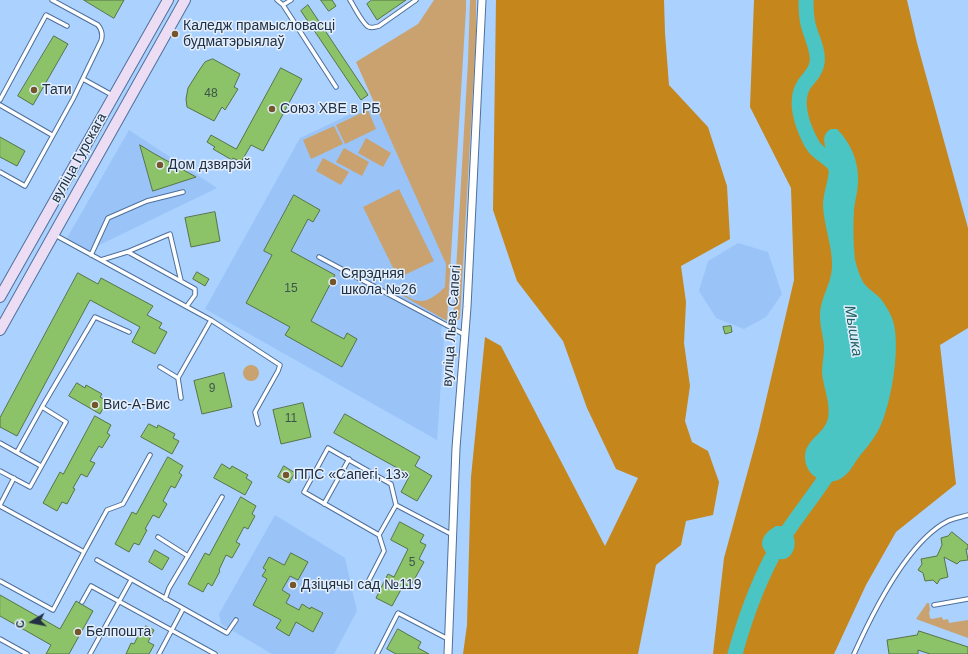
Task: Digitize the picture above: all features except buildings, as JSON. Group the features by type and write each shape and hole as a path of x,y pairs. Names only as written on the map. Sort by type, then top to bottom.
{"main road":[{"name":"вуліца Гурскага","path":"0,297 168,0"},
{"name":"вуліца Гурскага","path":"0,330 185,0"},
{"path":"113,96 119,106 120,114"},
{"path":"39,226 53,234"}],"street":[{"name":"вуліца Льва Сапегі","path":"448,654 454,536 456,448 466,336 482,0"}],"lane":[{"path":"0,172 25,186 84,79 101,41 101,28 98,25 52,0"},
{"path":"277,0 283,5 336,87"},
{"path":"283,5 291,0"},
{"path":"350,0 365,24 369,27 374,27 379,26 416,0"},
{"path":"0,100 46,15 67,26"},
{"path":"84,79 113,96"},
{"path":"0,104 52,135"},
{"path":"91,254 108,218 147,201 182,192"},
{"path":"53,234 187,306 280,365 255,412 258,424"},
{"path":"101,260 128,252 170,234 181,281"},
{"path":"128,252 195,289 195,295 187,306"},
{"path":"319,257 466,336"},
{"path":"17,452 95,317 129,332"},
{"path":"181,398 178,378 211,320"},
{"path":"160,368 178,378"},
{"path":"0,471 30,487 66,422 42,407"},
{"path":"0,443 41,466"},
{"path":"368,582 384,551 379,535 304,492 328,448 391,484 396,505 379,535"},
{"path":"0,581 52,610 107,510 123,504 150,455"},
{"path":"324,504 349,460"},
{"path":"14,478 0,506 84,552"},
{"path":"165,599 169,588 222,497"},
{"path":"396,505 454,536"},
{"path":"854,654 876,610 910,555 928,536 948,521 968,515"},
{"path":"158,537 188,556"},
{"path":"97,560 227,633 236,620"},
{"path":"90,654 131,580"},
{"path":"82,602 91,586 120,600 215,654"},
{"path":"934,605 968,599"},
{"path":"159,654 184,609"},
{"path":"378,654 398,612 448,639"},
{"path":"0,639 27,654"}],"shaded area":[{"path":"434,0 466,0 447,321 393,290 394,285 401,292 414,300 420,301 431,298 445,287 446,264 356,62 418,24"},
{"path":"470,0 476,0 476,36 460,318 453,323 468,61"},
{"path":"496,0 664,0 669,85 708,127 727,186 730,239 681,266 686,302 684,343 690,386 685,421 692,442 708,451 719,482 713,515 686,521 681,545 656,565 638,654 463,654 467,625 471,477 485,337 501,346 605,546 638,478 616,469 587,408 563,341 517,281 493,210"},
{"path":"754,0 907,0 917,43 968,228 968,328 940,345 956,484 896,532 866,585 834,654 713,654 724,558 758,434 794,280 791,188 750,107"},
{"name":"Сярэдняя школа №26","path":"374,103 448,261 441,336 444,339 437,440 205,309 300,138"},
{"path":"368,110 376,129 345,144 336,125"},
{"path":"334,126 343,144 311,159 303,140"},
{"path":"129,130 217,188 87,251 67,238"},
{"path":"366,138 391,153 383,167 358,153"},
{"path":"344,148 369,162 362,176 336,162"},
{"path":"323,158 349,172 341,185 316,171"},
{"path":"399,189 434,261 398,278 363,207"},
{"path":"738,243 768,252 782,294 766,317 744,329 716,318 699,291 708,261"},
{"path":"251,365 258,370 259,373 254,380 251,381 244,376 243,373 248,366"},
{"name":"Дзіцячы сад №119","path":"275,515 345,558 357,611 334,654 272,654 221,624 219,614"},
{"path":"927,603 929,603 930,618 932,619 942,617 943,620 948,619 949,623 968,620 968,638 916,619"}],"water":[{"path":"831,129 837,129 842,134 853,153 857,167 858,185 854,209 853,228 854,254 857,268 863,282 880,298 890,313 895,329 896,343 894,374 891,390 888,405 879,429 844,476 838,480 826,481 821,480 811,473 808,469 805,457 811,441 826,424 829,412 822,372 824,348 820,311 830,280 832,268 831,252 823,206 829,169 829,159 824,140 827,132"},
{"path":"776,526 785,527 791,532 794,539 792,553 787,558 780,559 771,556 763,548 762,544 764,536"}],"waterway":[{"name":"Мышка","path":"806,0 807,21 816,48 817,63 815,69 800,93 800,114 806,133 811,142 817,151 833,163 836,176"},
{"name":"Мышка","path":"735,654 754,596 773,554 835,463"}],"place":[{"name":"Каледж прамысловасці будматэрыялаў","path":"175,34"},
{"name":"Тати","path":"34,90"},
{"name":"Союз ХВЕ в РБ","path":"272,109"},
{"name":"Дом дзвярэй","path":"160,165"},
{"name":"Сярэдняя школа №26","path":"333,282"},
{"name":"Вис-А-Вис","path":"95,405"},
{"name":"ППС «Сапегі, 13»","path":"286,475"},
{"name":"Дзіцячы сад №119","path":"293,585"},
{"name":"Белпошта","path":"78,632"}]}
